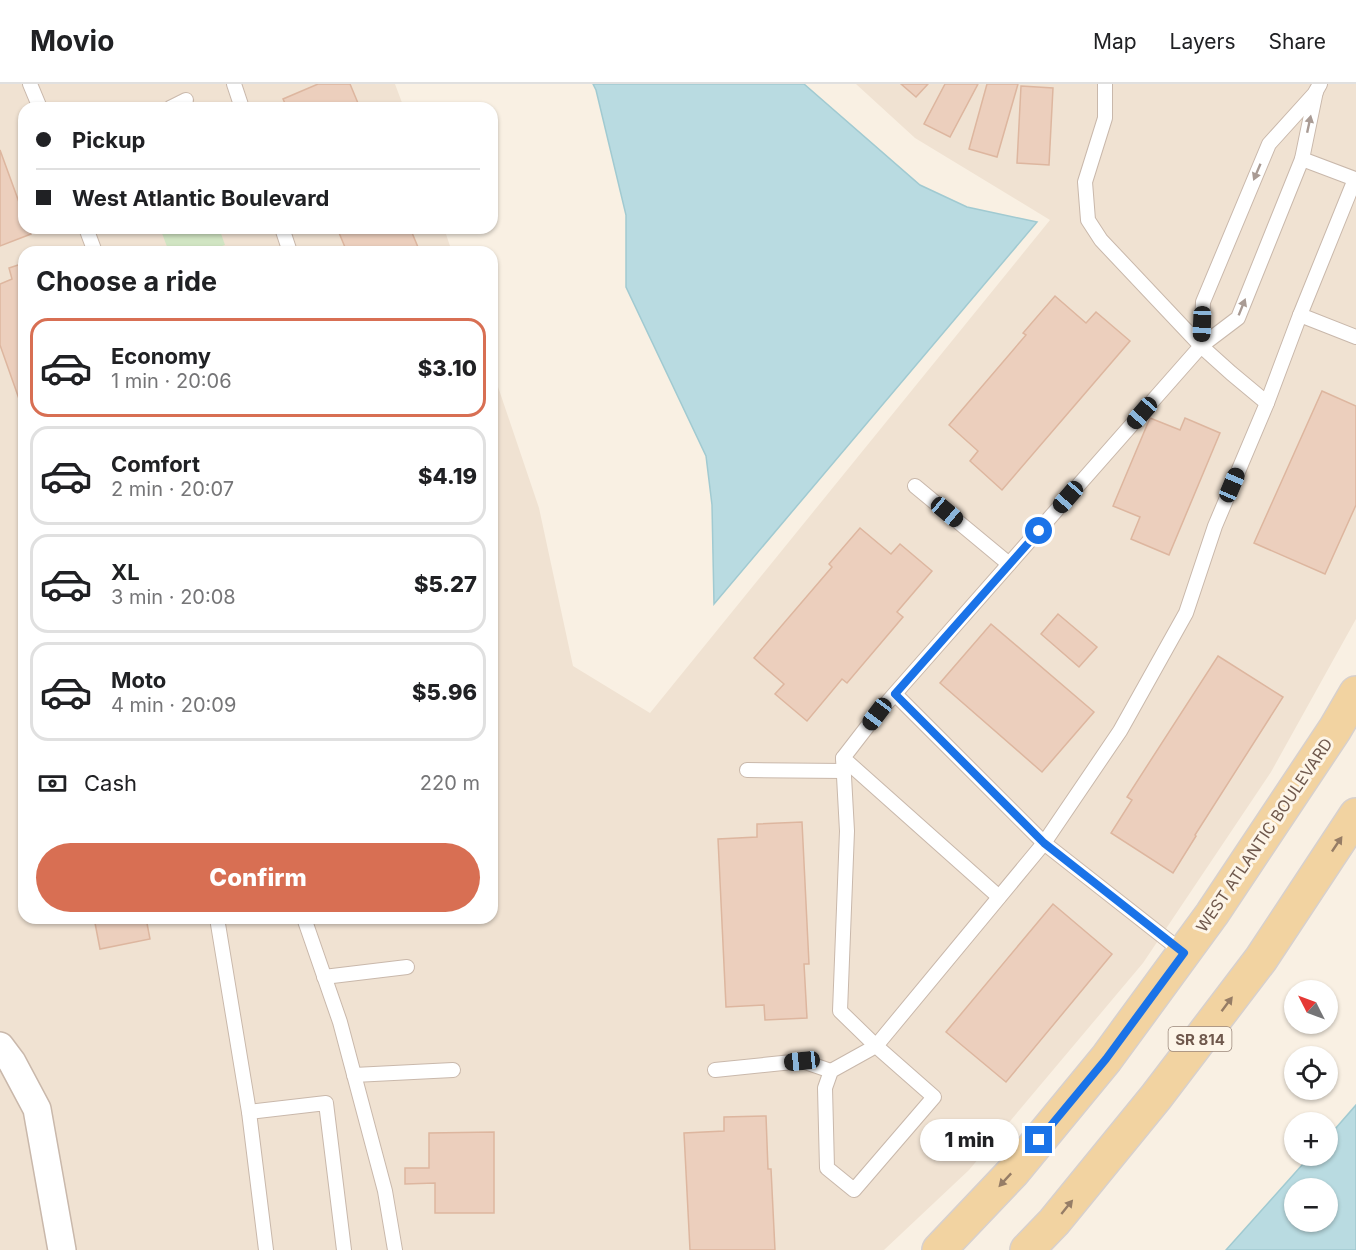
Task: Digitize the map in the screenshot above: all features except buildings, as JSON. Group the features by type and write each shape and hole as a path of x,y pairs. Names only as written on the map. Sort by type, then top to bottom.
{"main road":[{"name":"WEST ATLANTIC BOULEVARD","path":"939,1250 1012,1172 1106,1059 1212,914 1322,749 1356,693"},
{"name":"SR 814","path":"1028,1250 1054,1222 1148,1106 1261,959 1356,815"}],"street":[{"path":"0,1047 12,1062 37,1109 62,1250"}],"lane":[{"path":"30,84 37,102"},
{"path":"234,84 240,102"},
{"path":"1105,84 1105,118 1085,182 1088,220 1101,240 1201,346 1267,403"},
{"path":"1201,346 1203,302 1269,144 1318,88"},
{"path":"1302,159 1355,178 1267,403 1215,526 1186,613 1120,731 1044,843 876,1046 831,1071 825,1088 827,1168 854,1190 934,1097 876,1046 840,1011 847,831 844,764 877,714 1201,346 1238,318 1302,159 1318,88"},
{"path":"182,102 186,100"},
{"path":"1300,315 1356,337"},
{"path":"915,486 1009,564"},
{"path":"895,694 1044,843 1184,953"},
{"path":"747,770 844,764 999,897"},
{"path":"218,924 249,1112 266,1250"},
{"path":"306,924 340,1022 385,1191 395,1250"},
{"path":"324,977 407,967"},
{"path":"715,1070 802,1061 831,1071"},
{"path":"354,1075 453,1070"},
{"path":"249,1112 326,1103 344,1250"}],"shaded area":[{"path":"0,84 395,84 402,102 18,102 18,234 446,234 450,246 18,246 18,924 498,924 498,387 539,508 573,666 650,713 1050,220 915,138 856,84 1356,84 1356,619 1271,772 1143,963 969,1170 884,1250 0,1250"}],"green space":[{"path":"162,234 221,234 225,245 222,246 167,246"}],"water":[{"path":"593,84 804,84 920,185 967,207 1037,222 714,604 712,505 706,456 626,287 626,215"},
{"path":"1356,1105 1356,1250 1226,1250 1284,1185 1284,1232 1338,1232 1338,1178 1290,1178 1301,1166 1338,1166 1338,1126"}],"route":[{"path":"1039,531 895,694 1044,843 1184,953 1106,1059 1039,1140"}]}
